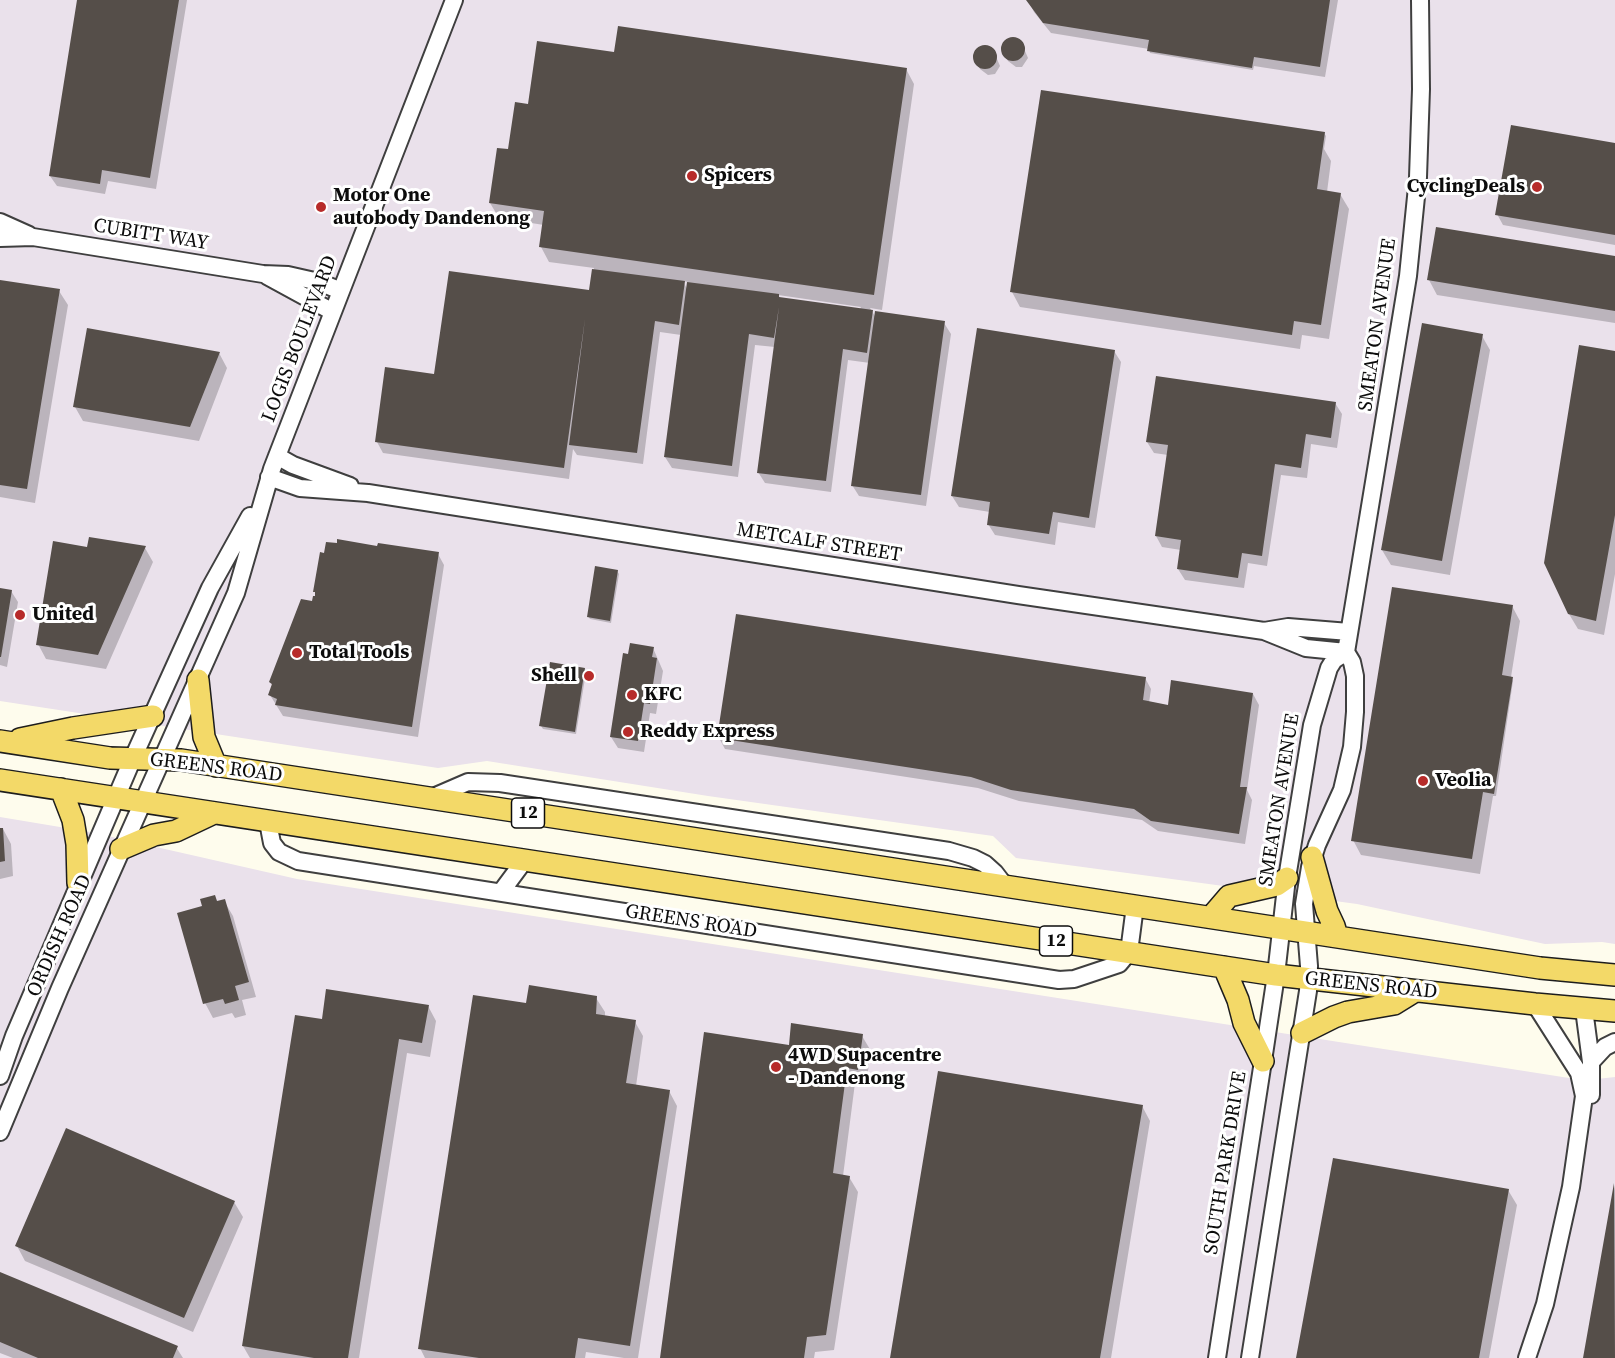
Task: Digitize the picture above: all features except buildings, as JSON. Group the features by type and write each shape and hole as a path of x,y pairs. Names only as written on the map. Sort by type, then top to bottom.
{"main road":[{"path":"198,680 204,737 216,766"},
{"path":"4,741 153,716"},
{"name":"GREENS ROAD","path":"4,741 110,758 161,759 216,766 1540,968 1615,975"},
{"name":"GREENS ROAD","path":"0,780 1276,975 1615,1011"},
{"path":"61,789 73,820 77,844 78,883"},
{"path":"121,849 154,835 176,831 214,813"},
{"path":"1312,857 1327,911 1337,936"},
{"path":"1211,916 1229,896 1277,885 1287,878"},
{"path":"1224,967 1245,1023 1263,1061"},
{"path":"1302,1033 1348,1012 1394,1004 1415,991"}],"street":[{"name":"LOGIS BOULEVARD","path":"161,759 236,593 266,484 454,0"},
{"name":"SMEATON AVENUE","path":"1309,979 1304,904 1312,857 1342,790 1352,747 1355,676 1346,652 1408,276 1418,177 1421,88 1420,0"},
{"name":"CUBITT WAY","path":"0,222 33,237"},
{"name":"CUBITT WAY","path":"0,238 33,237 263,274 302,277 341,291"},
{"name":"CUBITT WAY","path":"263,274 333,312"},
{"name":"METCALF STREET","path":"277,456 293,465 368,493"},
{"name":"LOGIS BOULEVARD","path":"133,758 210,588 266,484"},
{"name":"METCALF STREET","path":"266,484 368,493 1018,595 1263,630 1306,648 1346,652"},
{"name":"METCALF STREET","path":"1263,630 1288,627 1349,632"},
{"name":"SMEATON AVENUE","path":"1276,975 1287,878 1305,760 1316,708 1329,668 1334,660 1346,652"},
{"name":"ORDISH ROAD","path":"0,1077 14,1036 133,758"},
{"name":"ORDISH ROAD","path":"0,1132 5,1104 19,1084 161,759"},
{"name":"GREENS ROAD","path":"268,822 272,843 279,852 298,861 1059,980 1074,979 1119,964 1129,952"},
{"path":"501,892 524,861"},
{"path":"1129,952 1135,906"},
{"name":"SOUTH PARK DRIVE","path":"1216,1358 1276,975"},
{"path":"1250,1358 1309,979"},
{"path":"1527,1358 1545,1304 1571,1187 1584,1096 1579,1072 1535,1004"},
{"path":"1571,1187 1580,1174 1591,1109 1591,1062 1584,1009"},
{"path":"1591,1062 1605,1047 1615,1042"},
{"path":"0,1077 19,1084"}],"shaded area":[{"path":"0,0 1615,0 1615,944 1602,942 1545,944 1357,904 1016,858 993,836 708,796 487,761 438,768 0,701"},
{"path":"0,817 90,832 297,879 1569,1078 1615,1077 1615,1358 0,1358"}],"place":[{"name":"Spicers","path":"692,176"},
{"name":"CyclingDeals","path":"1537,187"},
{"name":"Motor One autobody Dandenong","path":"321,207"},
{"name":"United","path":"20,615"},
{"name":"Total Tools","path":"297,653"},
{"name":"Shell","path":"589,676"},
{"name":"KFC","path":"632,695"},
{"name":"Reddy Express","path":"628,732"},
{"name":"Veolia","path":"1423,781"},
{"name":"4WD Supacentre - Dandenong","path":"776,1067"}]}
